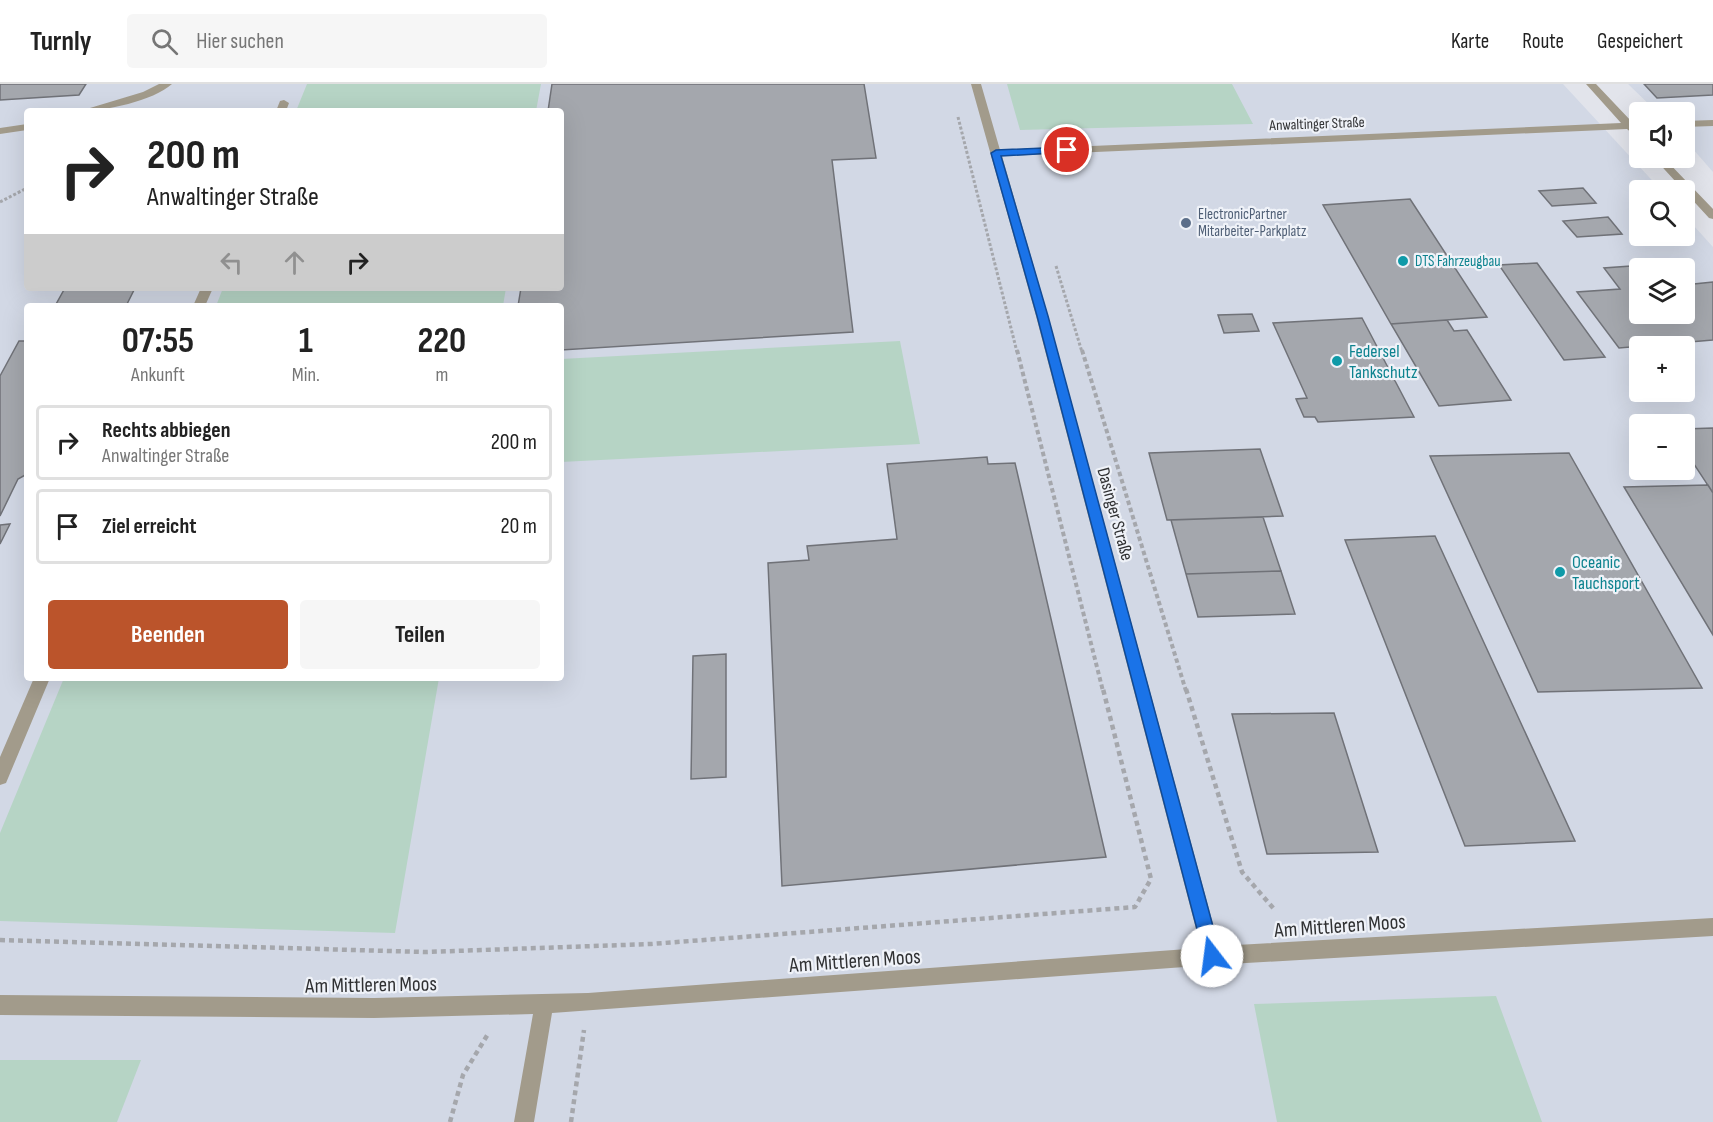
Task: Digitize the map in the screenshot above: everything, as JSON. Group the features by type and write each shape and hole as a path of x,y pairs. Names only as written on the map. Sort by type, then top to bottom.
{"street":[{"path":"96,108 147,94 167,84"},
{"name":"Dasinger Straße","path":"976,84 1042,316 1212,956"},
{"path":"1592,84 1629,121"},
{"path":"1695,124 1713,123"},
{"name":"Anwaltinger Straße","path":"996,153 1629,126"},
{"path":"0,131 24,127"},
{"path":"1668,168 1713,216"},
{"path":"0,777 41,681"},
{"name":"Am Mittleren Moos","path":"0,1005 374,1008 588,1002 1212,956 1713,927"},
{"path":"524,1122 544,1003"}],"path":[{"path":"0,940 426,952 651,944 1135,907 1151,879 956,109"},
{"path":"0,202 24,190"},
{"path":"1056,265 1242,872 1274,909"},
{"path":"572,1122 588,1002"},
{"path":"450,1122 457,1086 465,1068 509,1004"}],"shaded area":[{"path":"0,84 1563,84 1629,155 1629,168 1641,168 1652,180 1629,180 1629,246 1695,246 1695,227 1713,247 1713,1122 0,1122"},
{"path":"1628,84 1713,84 1713,172 1695,151 1695,102 1647,102"}],"green space":[{"path":"307,84 541,84 537,108 297,108"},
{"path":"1007,84 1232,84 1253,124 1020,130"},
{"path":"222,291 506,291 504,303 217,303"},
{"path":"900,341 920,444 564,462 564,359"},
{"path":"63,681 438,681 395,933 0,921 0,833"},
{"path":"1496,996 1542,1122 1277,1122 1254,1004"},
{"path":"0,1060 141,1060 117,1122 0,1122"}],"building":[{"path":"0,84 86,84 79,95 0,100"},
{"path":"552,84 864,84 876,158 832,160 853,332 564,350 564,303 518,303 520,291 564,291 564,108 548,108"},
{"path":"1644,84 1713,84 1713,95 1657,98"},
{"path":"1583,188 1596,203 1552,206 1539,191"},
{"name":"DTS Fahrzeugbau","path":"1410,199 1487,317 1391,324 1323,205"},
{"path":"1608,217 1622,234 1577,237 1563,221"},
{"path":"1537,263 1605,357 1564,360 1499,265"},
{"path":"1629,266 1629,324 1695,324 1695,284 1713,282 1713,340 1695,342 1695,336 1629,336 1629,347 1619,348 1577,292 1620,289 1604,268"},
{"path":"63,291 134,291 128,303 57,303"},
{"path":"1252,314 1259,331 1224,333 1218,315"},
{"name":"Federsel Tankschutz","path":"1362,318 1414,417 1318,422 1315,417 1304,417 1296,399 1307,398 1273,323"},
{"path":"1447,320 1454,331 1467,330 1511,400 1439,406 1391,324"},
{"path":"19,341 24,341 24,476 18,479 0,516 0,376"},
{"path":"1713,428 1713,493 1695,466 1695,429"},
{"path":"1260,449 1283,516 1167,520 1149,453"},
{"name":"Oceanic Tauchsport","path":"1569,453 1702,688 1538,692 1430,456"},
{"path":"987,457 988,464 1015,463 1106,857 782,886 768,563 809,560 807,546 897,539 887,464"},
{"path":"1708,485 1713,493 1713,635 1624,487"},
{"path":"1263,517 1281,571 1186,574 1171,520"},
{"path":"10,524 0,544 0,525"},
{"path":"1435,536 1575,841 1465,846 1345,540"},
{"path":"1281,571 1295,614 1198,617 1186,574"},
{"path":"726,654 726,777 691,779 693,656"},
{"path":"1334,713 1378,852 1267,854 1232,714"}],"place":[{"name":"ElectronicPartner Mitarbeiter-Parkplatz","path":"1186,223"},
{"name":"DTS Fahrzeugbau","path":"1403,261"},
{"name":"Federsel Tankschutz","path":"1337,361"},
{"name":"Oceanic Tauchsport","path":"1560,572"}],"route":[{"path":"1067,150 996,153 1042,316 1212,956"}]}
